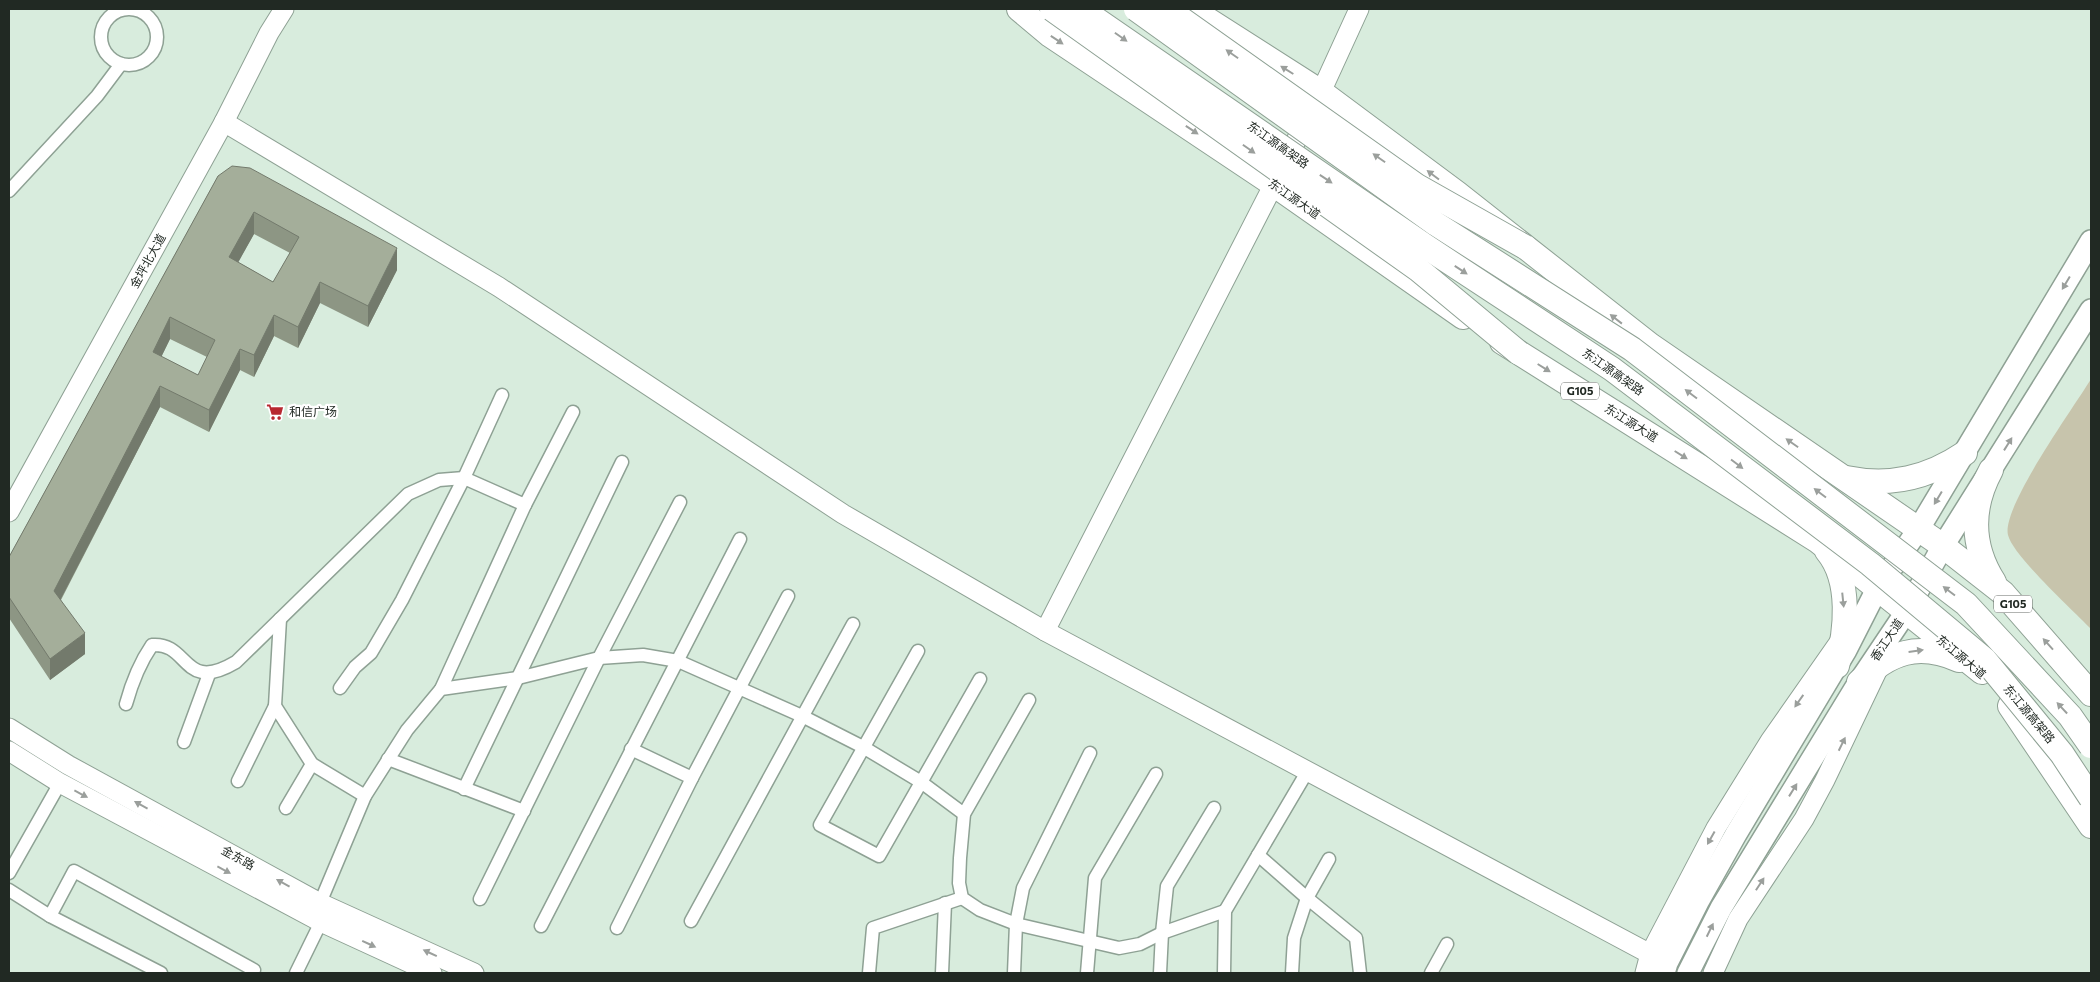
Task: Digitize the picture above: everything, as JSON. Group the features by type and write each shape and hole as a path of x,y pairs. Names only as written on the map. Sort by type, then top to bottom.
{"highway":[{"name":"东江源大道","path":"1019,9 1050,35 1272,184 1450,310 1818,541 1981,671 2014,710 2091,826"},
{"path":"1052,9 1419,270 1519,353"},
{"name":"东江源高架路","path":"1081,9 1425,246 1612,369 1870,564 1985,660 2062,754 2091,798"},
{"path":"1136,9 1436,224 1632,350 1966,604 2070,716 2091,746"},
{"path":"1167,9 1417,186 1525,247"},
{"name":"G105","path":"1191,9 1321,92 1458,194 1650,345 1943,546 2003,593 2091,694"},
{"path":"1843,478 1875,482 1908,480 1938,470 1965,453"},
{"path":"1991,470 1984,483 1978,504 1975,525 1976,540 1986,569 2003,593"},
{"path":"1818,541 1836,564 1840,581 1844,615 1843,638 1837,666"},
{"path":"1859,682 1879,665 1905,653 1918,650 1932,650 1958,659 1981,671"}],"main road":[{"path":"1660,963 1837,666 1877,589 1918,530 2091,241"},
{"name":"香江大道","path":"1688,973 1721,908 1859,682 1906,612 1943,546 2091,310"}],"street":[{"path":"125,9 152,14 157,35 156,44 153,52 147,59 130,65 121,64 106,53 102,44 102,35 109,18 125,9"},
{"name":"金坪北大道","path":"9,512 224,122 269,33 284,9"},
{"path":"1045,630 1272,184 1321,92 1359,9"},
{"path":"9,191 97,96 121,64"},
{"path":"224,122 498,287 843,514 1045,630 1200,712 1660,963"},
{"path":"340,688 355,667 371,653 402,600 464,478 502,395"},
{"path":"320,903 365,796 407,730 441,689 525,505 573,412"},
{"path":"464,789 622,462"},
{"path":"126,704 133,678 142,658 152,645 163,644 188,666 209,674 221,671 236,662 408,494 440,480 464,478 525,505"},
{"path":"480,899 599,658 680,502"},
{"path":"541,926 740,539"},
{"path":"1644,973 1660,963 1721,820 1770,741 1877,589"},
{"path":"617,928 692,778 788,596"},
{"path":"1713,973 1738,919 1804,819 1825,780 1906,612"},
{"path":"238,781 275,706 280,619"},
{"path":"691,921 853,624"},
{"path":"918,651 820,825 879,856 980,679"},
{"path":"441,689 518,678 599,658 643,655 678,661 739,690 802,716 864,747 921,782 964,814"},
{"path":"184,742 209,674"},
{"path":"1029,700 964,814 960,858 962,898 980,910 1016,924 1090,943 1119,948 1140,944 1162,933 1226,911"},
{"path":"275,706 312,764 365,796"},
{"name":"金东路","path":"9,728 68,765 320,903 474,973"},
{"path":"631,748 692,778"},
{"name":"金东路","path":"9,751 60,783 321,922 432,973"},
{"path":"1014,973 1016,924 1023,888 1090,753"},
{"path":"388,760 524,811"},
{"path":"286,808 312,764"},
{"path":"1224,973 1226,911 1307,772"},
{"path":"1087,973 1095,878 1156,774"},
{"path":"9,873 60,783"},
{"path":"1160,973 1167,886 1214,808"},
{"path":"1258,855 1356,938 1360,973"},
{"path":"1292,973 1294,938 1307,898 1329,859"},
{"path":"50,916 74,871 254,970 252,973"},
{"path":"9,890 50,916 161,973"},
{"path":"869,973 873,928 962,898"},
{"path":"942,973 945,903"},
{"path":"296,973 321,922"},
{"path":"1431,973 1448,944"}],"shaded area":[{"path":"2091,379 2091,629 2032,569 2012,544 2008,535 2009,522 2027,481 2040,457"}],"building":[{"path":"232,166 250,168 397,248 368,306 320,282 298,327 274,315 254,355 240,349 209,410 160,386 54,591 85,633 50,659 9,597 9,557 218,176","holes":["254,212 299,237 273,282 229,257","170,317 215,340 198,375 153,352"]}],"place":[{"name":"和信广场","path":"275,412"}]}
